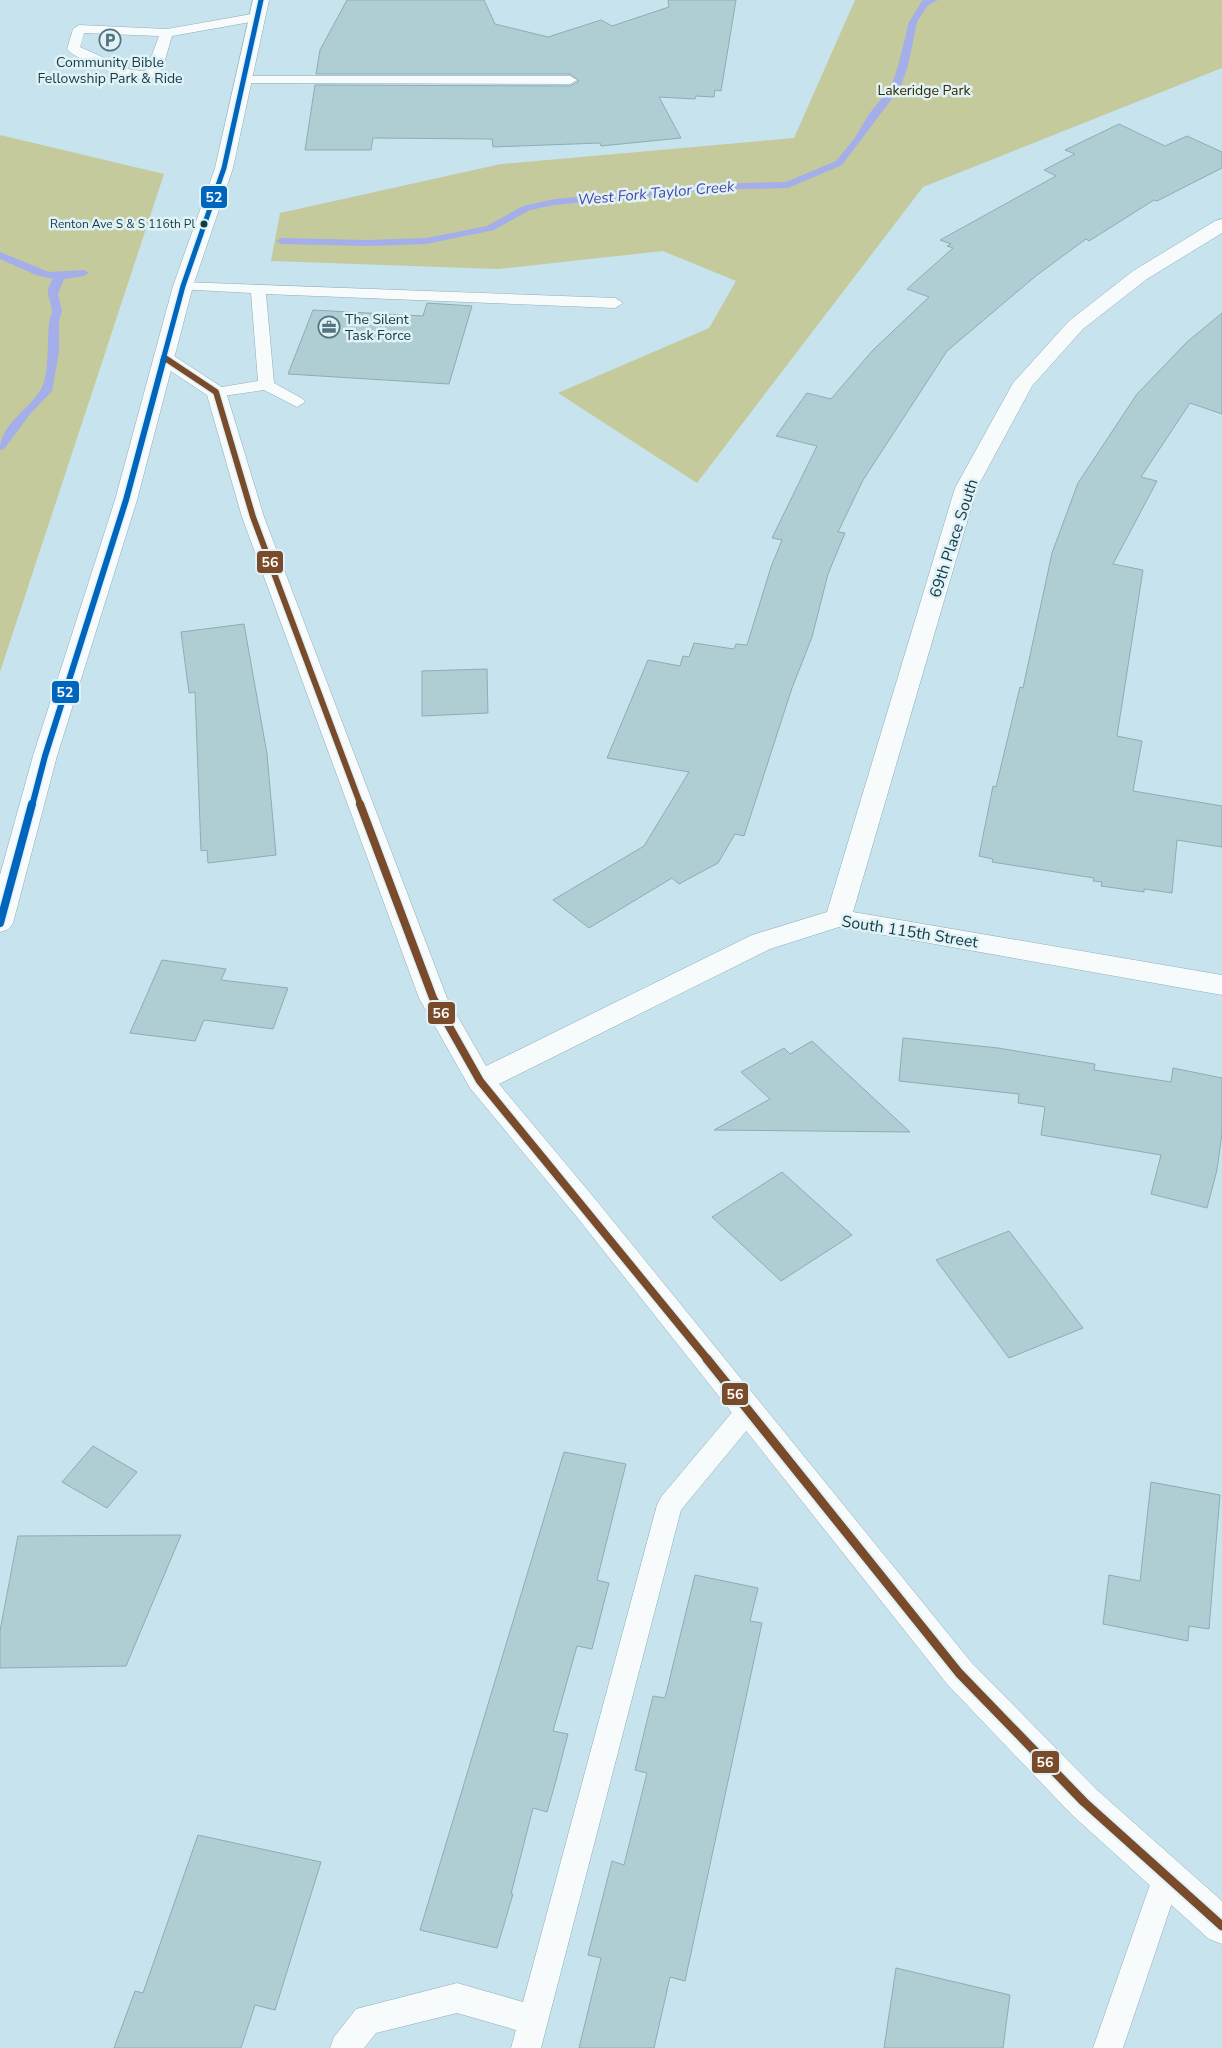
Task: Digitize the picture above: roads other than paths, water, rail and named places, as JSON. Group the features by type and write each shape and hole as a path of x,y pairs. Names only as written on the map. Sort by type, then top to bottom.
{"street":[{"path":"0,923 45,756 126,500 183,286 224,168 260,9"},
{"name":"69th Place South","path":"838,918 963,497 970,479 1023,384 1076,325 1140,275 1222,225"},
{"path":"164,358 216,392 253,517 433,998 480,1082 586,1208 959,1673 1084,1802 1222,1926"},
{"name":"South 115th Street","path":"480,1082 761,942 838,918 1222,986"}],"lane":[{"path":"167,33 151,75 129,74 73,49 79,30 167,33 260,9"},
{"path":"245,80 570,80"},
{"path":"183,286 616,303"},
{"path":"258,289 266,385"},
{"path":"216,392 266,385 297,402"},
{"path":"526,2048 670,1505 748,1411"},
{"path":"1108,2048 1167,1876"},
{"path":"345,2048 367,2020 457,1998 533,2020"}],"waterway":[{"name":"West Fork Taylor Creek","path":"281,241 368,243 426,241 490,228 510,219 527,208 555,202 709,187 788,185 839,163 858,140 872,116 895,88 903,66 913,22 925,3 934,0"},
{"name":"West Fork Taylor Creek","path":"0,255 32,270 49,275 58,276 84,273"},
{"path":"0,447 27,411 46,391 54,352 54,321 57,311 54,303 54,285 59,278"}],"place":[{"name":"Community Bible Fellowship Park & Ride","path":"110,40"},
{"name":"Renton Ave S & S 116th Pl","path":"204,224"},
{"name":"The Silent Task Force","path":"329,327"}],"park label":[{"name":"Lakeridge Park","path":"924,90"}]}
